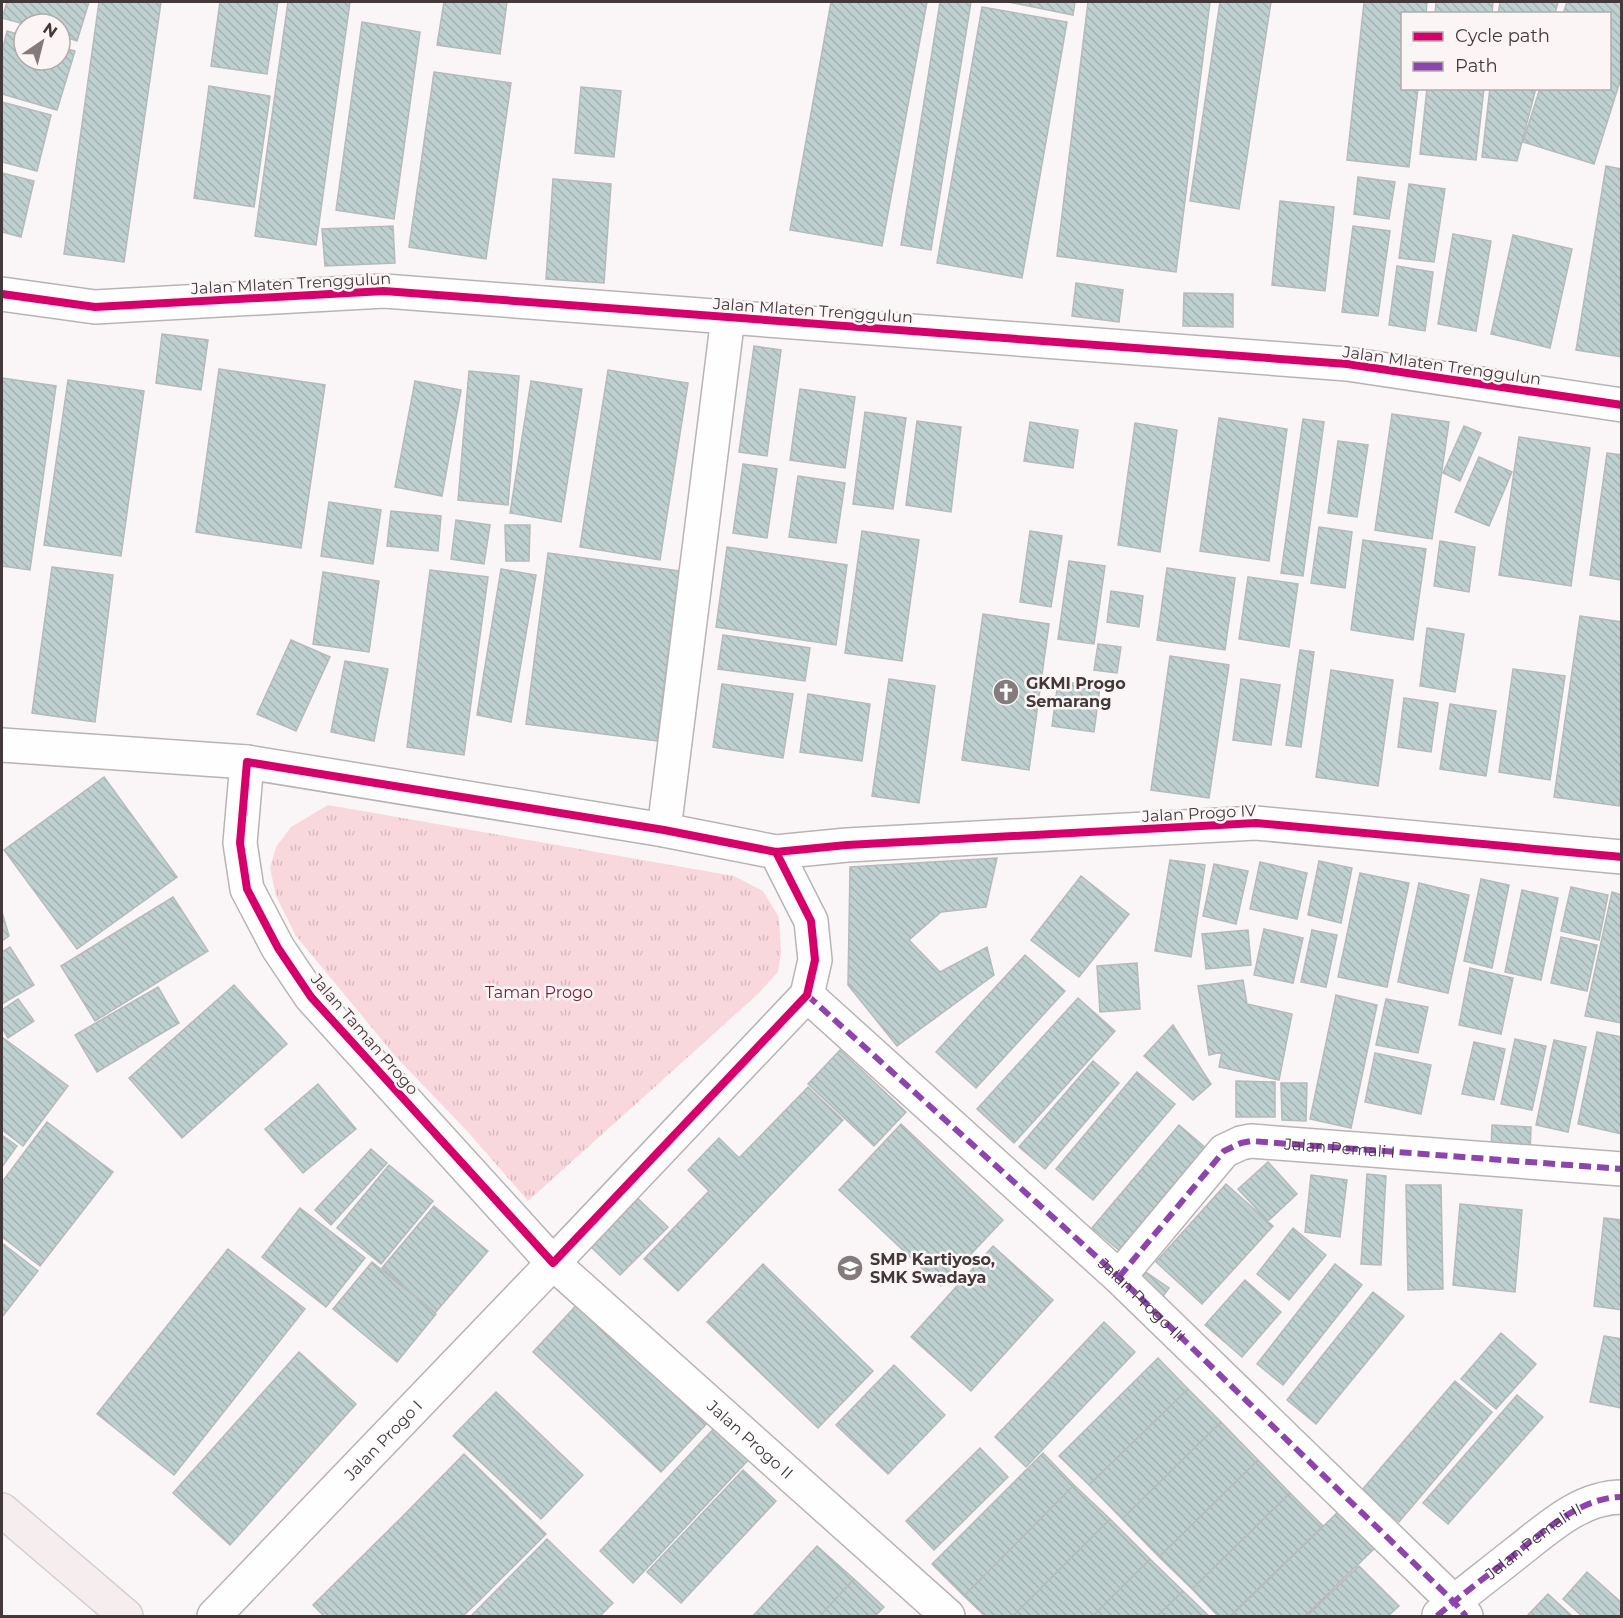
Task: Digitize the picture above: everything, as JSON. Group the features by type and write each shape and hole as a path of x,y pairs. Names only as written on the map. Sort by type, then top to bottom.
{"main road":[{"path":"2,1510 126,1617"}],"street":[{"name":"Jalan Mlaten Trenggulun","path":"2,294 95,307 384,291 1347,364 1622,405"},
{"path":"664,830 728,317"},
{"path":"2,745 248,762 664,830 776,852 811,921 815,960 807,995 553,1263"},
{"name":"Jalan Taman Progo","path":"248,762 240,843 247,889 278,948 311,997 553,1263"},
{"name":"Jalan Progo IV","path":"776,852 847,845 1256,823 1622,857"},
{"name":"Jalan Progo III","path":"807,995 1119,1277 1452,1612"},
{"name":"Jalan Pemali I","path":"1119,1277 1224,1151 1241,1143 1251,1141 1622,1169"},
{"name":"Jalan Progo I","path":"214,1617 553,1263"},
{"name":"Jalan Progo II","path":"553,1263 948,1617"},
{"name":"Jalan Pemali II","path":"1452,1612 1559,1520 1580,1507 1612,1497 1622,1497"}],"green space":[{"name":"Taman Progo","path":"328,805 734,876 763,891 779,917 781,952 778,972 758,994 528,1201 467,1131 396,1057 296,936 276,896 270,868 276,847 291,827"}],"building":[{"path":"7,2 89,2 77,41 72,39 72,12 12,12 12,21 2,18"},
{"path":"99,2 161,2 124,262 64,254"},
{"path":"220,2 278,2 267,74 211,66"},
{"path":"288,2 350,2 316,245 255,236"},
{"path":"444,2 507,2 500,54 437,45"},
{"path":"831,2 927,2 882,246 790,230"},
{"path":"940,2 971,2 931,250 901,245"},
{"path":"1008,2 1075,2 1073,15"},
{"path":"1088,2 1210,2 1176,272 1057,256"},
{"path":"1220,2 1271,2 1239,209 1190,201"},
{"path":"1364,2 1427,2 1426,12 1401,12 1401,90 1418,90 1409,167 1347,160"},
{"path":"1436,2 1493,2 1492,12 1435,12"},
{"path":"1500,2 1558,2 1556,12 1498,12"},
{"path":"1567,2 1622,2 1622,75 1594,164 1523,142 1539,90 1611,90 1611,12 1564,12"},
{"path":"982,7 1067,22 1022,278 937,263"},
{"path":"362,22 420,32 394,219 336,210"},
{"path":"7,31 12,32 12,72 69,72 57,110 2,94 2,51"},
{"path":"434,72 511,83 486,259 409,247"},
{"path":"209,86 270,96 254,207 194,198"},
{"path":"581,87 621,91 614,157 575,153"},
{"path":"1427,90 1484,90 1476,160 1420,154"},
{"path":"1490,90 1535,90 1517,161 1482,157"},
{"path":"2,102 51,115 37,171 2,162"},
{"path":"1606,166 1622,169 1622,357 1576,350"},
{"path":"2,173 34,181 21,237 2,232"},
{"path":"1358,177 1395,182 1389,219 1354,214"},
{"path":"553,179 611,184 604,283 546,279"},
{"path":"1409,184 1445,189 1434,262 1399,258"},
{"path":"1280,201 1334,207 1325,291 1272,285"},
{"path":"393,226 395,263 325,266 322,229"},
{"path":"1353,226 1390,231 1378,316 1342,312"},
{"path":"1453,234 1491,241 1476,331 1438,324"},
{"path":"1513,235 1572,249 1550,348 1491,334"},
{"path":"1397,266 1433,272 1425,331 1389,325"},
{"path":"1076,283 1123,290 1119,322 1072,316"},
{"path":"1184,293 1233,294 1233,327 1183,326"},
{"path":"162,334 208,340 201,390 156,383"},
{"path":"754,346 781,350 767,456 739,452"},
{"path":"219,369 325,385 301,548 196,532"},
{"path":"608,370 688,383 660,560 580,547"},
{"path":"469,371 519,376 508,505 458,500"},
{"path":"2,378 56,386 30,570 2,566"},
{"path":"68,380 144,391 121,556 44,545"},
{"path":"415,381 461,390 442,496 395,487"},
{"path":"531,381 582,389 561,522 510,513"},
{"path":"800,389 855,397 845,468 790,460"},
{"path":"865,412 906,418 893,509 853,504"},
{"path":"1392,414 1449,422 1432,539 1375,530"},
{"path":"1219,418 1287,429 1269,561 1200,551"},
{"path":"1303,419 1324,422 1303,576 1281,573"},
{"path":"917,421 961,427 951,512 906,505"},
{"path":"1030,422 1078,430 1073,468 1024,461"},
{"path":"1135,423 1177,430 1160,552 1118,545"},
{"path":"1464,426 1481,433 1460,481 1443,473"},
{"path":"1519,437 1590,448 1571,586 1499,575"},
{"path":"1338,441 1368,445 1357,517 1328,513"},
{"path":"1607,453 1622,455 1622,580 1590,575"},
{"path":"1479,457 1512,472 1489,526 1455,512"},
{"path":"743,464 777,469 767,538 733,533"},
{"path":"798,476 845,483 836,543 789,537"},
{"path":"329,502 381,510 373,564 321,556"},
{"path":"391,511 441,516 438,551 387,546"},
{"path":"456,520 490,525 484,564 451,559"},
{"path":"505,525 530,525 529,561 506,561"},
{"path":"1319,527 1352,532 1345,588 1311,583"},
{"path":"862,531 919,540 902,661 845,653"},
{"path":"1030,531 1062,536 1051,607 1020,602"},
{"path":"1363,540 1426,549 1413,640 1351,630"},
{"path":"1440,541 1475,547 1469,592 1434,586"},
{"path":"727,547 847,565 836,645 716,627"},
{"path":"548,553 679,571 657,741 526,724"},
{"path":"1069,561 1105,566 1094,644 1058,639"},
{"path":"52,567 113,575 95,722 32,713"},
{"path":"1167,568 1235,578 1225,650 1157,640"},
{"path":"501,569 536,575 511,722 477,715"},
{"path":"430,570 488,577 464,755 407,747"},
{"path":"323,572 379,581 369,652 313,644"},
{"path":"1248,577 1298,584 1289,647 1239,639"},
{"path":"1111,591 1143,596 1139,627 1107,622"},
{"name":"GKMI Progo Semarang","path":"983,614 1049,624 1029,770 962,760"},
{"path":"1580,616 1622,622 1622,787 1619,806 1554,797"},
{"path":"1427,628 1464,634 1455,692 1420,686"},
{"path":"723,635 810,648 805,681 718,669"},
{"path":"291,640 330,657 296,731 257,714"},
{"path":"1098,644 1121,647 1117,673 1094,670"},
{"path":"1300,650 1314,652 1301,747 1286,745"},
{"path":"1170,656 1229,665 1209,798 1151,790"},
{"path":"345,661 388,669 374,741 331,732"},
{"path":"1513,669 1565,676 1550,780 1499,772"},
{"path":"1331,670 1393,680 1378,786 1316,777"},
{"path":"889,679 935,686 919,803 872,796"},
{"path":"1241,679 1280,685 1271,745 1233,740"},
{"path":"1058,681 1100,687 1094,732 1052,726"},
{"path":"722,684 793,694 783,758 713,747"},
{"path":"808,694 870,704 862,761 800,752"},
{"path":"1404,698 1438,703 1431,752 1398,747"},
{"path":"1450,704 1496,711 1486,776 1440,769"},
{"path":"104,777 177,877 77,949 4,850"},
{"path":"997,858 986,907 941,912 909,940 940,972 987,947 994,975 897,1046 848,985 850,867"},
{"path":"1170,860 1205,865 1191,957 1155,951"},
{"path":"1319,861 1352,868 1341,923 1308,915"},
{"path":"1260,862 1307,873 1297,919 1250,909"},
{"path":"1214,864 1248,871 1236,924 1203,916"},
{"path":"1360,873 1409,883 1387,987 1338,977"},
{"path":"1081,876 1129,914 1079,977 1031,940"},
{"path":"1481,879 1509,885 1492,968 1464,961"},
{"path":"1419,883 1469,895 1448,993 1398,982"},
{"path":"1571,887 1608,895 1599,940 1561,931"},
{"path":"1522,890 1558,898 1541,980 1505,972"},
{"path":"1612,892 1622,895 1622,1023 1585,1016"},
{"path":"173,897 208,951 95,1021 61,966"},
{"path":"2,912 9,936 2,941"},
{"path":"1264,929 1303,938 1293,983 1254,975"},
{"path":"1248,930 1251,965 1206,969 1202,934"},
{"path":"1312,930 1337,935 1326,987 1301,982"},
{"path":"1561,937 1597,945 1587,991 1551,983"},
{"path":"10,947 34,985 2,1004 2,952"},
{"path":"1025,955 1065,991 976,1088 936,1052"},
{"path":"1137,963 1140,1009 1100,1012 1097,966"},
{"path":"1470,968 1513,978 1501,1034 1459,1025"},
{"path":"1243,980 1247,1004 1292,1014 1279,1080 1219,1067 1222,1052 1209,1055 1198,986"},
{"path":"234,985 287,1044 182,1138 129,1078"},
{"path":"158,987 179,1023 97,1072 75,1035"},
{"path":"1336,995 1377,1005 1351,1128 1310,1119"},
{"path":"1078,998 1115,1031 1014,1143 977,1109"},
{"path":"18,999 34,1021 8,1038 2,1028 2,1010"},
{"path":"1386,999 1428,1007 1418,1053 1376,1045"},
{"path":"1173,1025 1211,1084 1193,1100 1144,1056"},
{"path":"1597,1032 1622,1037 1622,1134 1578,1124"},
{"path":"2,1037 68,1086 23,1146 2,1130"},
{"path":"1515,1039 1546,1046 1532,1110 1501,1104"},
{"path":"1554,1040 1586,1047 1568,1132 1536,1125"},
{"path":"1474,1042 1505,1049 1494,1100 1462,1094"},
{"path":"840,1050 906,1112 874,1146 808,1084"},
{"path":"1375,1053 1431,1065 1421,1114 1365,1102"},
{"path":"1093,1061 1119,1083 1045,1169 1019,1147"},
{"path":"1137,1072 1175,1104 1093,1200 1056,1169"},
{"path":"1236,1081 1275,1082 1275,1117 1236,1117"},
{"path":"1281,1083 1307,1083 1306,1121 1282,1120"},
{"path":"318,1084 356,1129 303,1173 265,1129"},
{"path":"808,1087 843,1120 678,1291 644,1259 709,1191 688,1170 719,1138 739,1158"},
{"path":"47,1122 113,1172 40,1266 2,1237 2,1182"},
{"path":"901,1124 1003,1220 941,1286 839,1190"},
{"path":"1179,1125 1213,1154 1126,1256 1092,1228"},
{"path":"1492,1125 1531,1127 1530,1154 1491,1151"},
{"path":"2,1135 17,1146 2,1167"},
{"path":"371,1149 387,1163 331,1225 315,1210"},
{"path":"1268,1162 1297,1194 1268,1221 1238,1189"},
{"path":"389,1165 433,1201 381,1264 337,1228"},
{"path":"1367,1174 1386,1176 1381,1265 1361,1264"},
{"path":"1311,1175 1347,1180 1340,1237 1305,1232"},
{"path":"1226,1184 1273,1226 1202,1304 1156,1262"},
{"path":"1406,1185 1441,1185 1443,1289 1408,1290"},
{"path":"634,1195 668,1227 620,1275 587,1243"},
{"path":"1460,1204 1522,1210 1515,1292 1453,1285"},
{"path":"434,1206 488,1251 435,1313 382,1268"},
{"path":"300,1208 365,1258 326,1307 262,1257"},
{"path":"1604,1218 1622,1220 1622,1310 1594,1306"},
{"path":"1293,1228 1326,1255 1289,1300 1257,1274"},
{"path":"2,1243 38,1271 2,1317"},
{"path":"993,1246 1053,1300 971,1391 911,1337"},
{"path":"228,1249 305,1309 174,1475 97,1414"},
{"path":"372,1262 436,1314 397,1362 333,1309"},
{"path":"763,1264 873,1371 818,1428 707,1322"},
{"path":"1335,1264 1362,1285 1283,1385 1257,1364"},
{"path":"1146,1272 1169,1288 1157,1305 1134,1288"},
{"path":"1245,1280 1281,1312 1242,1357 1205,1325"},
{"path":"1373,1292 1404,1316 1316,1424 1287,1400"},
{"path":"583,1298 712,1418 661,1472 533,1352"},
{"path":"1104,1322 1135,1352 1026,1467 995,1437"},
{"path":"1501,1333 1536,1364 1496,1409 1461,1379"},
{"path":"1604,1336 1622,1339 1622,1408 1590,1402"},
{"path":"299,1352 356,1404 230,1545 173,1493"},
{"path":"1158,1358 1188,1389 1089,1485 1059,1456"},
{"path":"894,1365 945,1415 888,1474 836,1425"},
{"path":"1455,1381 1492,1412 1399,1522 1362,1490"},
{"path":"1188,1389 1221,1422 1122,1519 1089,1485"},
{"path":"496,1392 583,1475 541,1519 453,1436"},
{"path":"1517,1395 1543,1417 1448,1524 1423,1503"},
{"path":"1221,1422 1258,1460 1159,1557 1122,1519"},
{"path":"717,1425 752,1456 633,1583 600,1551"},
{"path":"980,1448 1008,1477 934,1550 906,1521"},
{"path":"1043,1453 1074,1485 964,1596 932,1564"},
{"path":"464,1454 546,1534 481,1599 401,1518"},
{"path":"1258,1460 1290,1493 1192,1589 1159,1557"},
{"path":"743,1470 776,1501 681,1603 647,1572"},
{"path":"1074,1485 1110,1519 1013,1616 985,1616 964,1596"},
{"path":"1290,1493 1323,1526 1230,1616 1218,1616 1192,1589"},
{"path":"1341,1509 1377,1546 1305,1616 1231,1616"},
{"path":"401,1518 481,1599 463,1616 324,1616 313,1605"},
{"path":"1110,1519 1150,1559 1093,1616 1013,1616"},
{"path":"547,1539 613,1603 600,1616 471,1616"},
{"path":"817,1546 854,1579 820,1616 753,1616"},
{"path":"1150,1559 1183,1591 1157,1616 1093,1616"},
{"path":"1359,1566 1399,1606 1388,1616 1307,1616"},
{"path":"1587,1572 1622,1603 1622,1616 1582,1616 1563,1599"},
{"path":"854,1579 884,1607 875,1616 820,1616"},
{"path":"1183,1591 1209,1616 1157,1616"},
{"path":"1548,1594 1572,1616 1527,1616"}],"marked path":[{"path":"807,995 1119,1277 1466,1616"},
{"path":"1119,1277 1224,1151 1241,1143 1251,1141 1622,1169"},
{"path":"1437,1616 1560,1520 1590,1503 1622,1497"}],"cycle path":[{"path":"2,294 95,307 384,291 1347,364 1622,405"},
{"path":"776,852 811,921 815,960 807,995 553,1263 311,997 278,948 247,889 240,843 247,762 664,830 776,852 847,845 1256,823 1622,857"}],"place":[{"name":"GKMI Progo Semarang","path":"1006,692"},
{"name":"SMP Kartiyoso, SMK Swadaya","path":"850,1268"}]}
